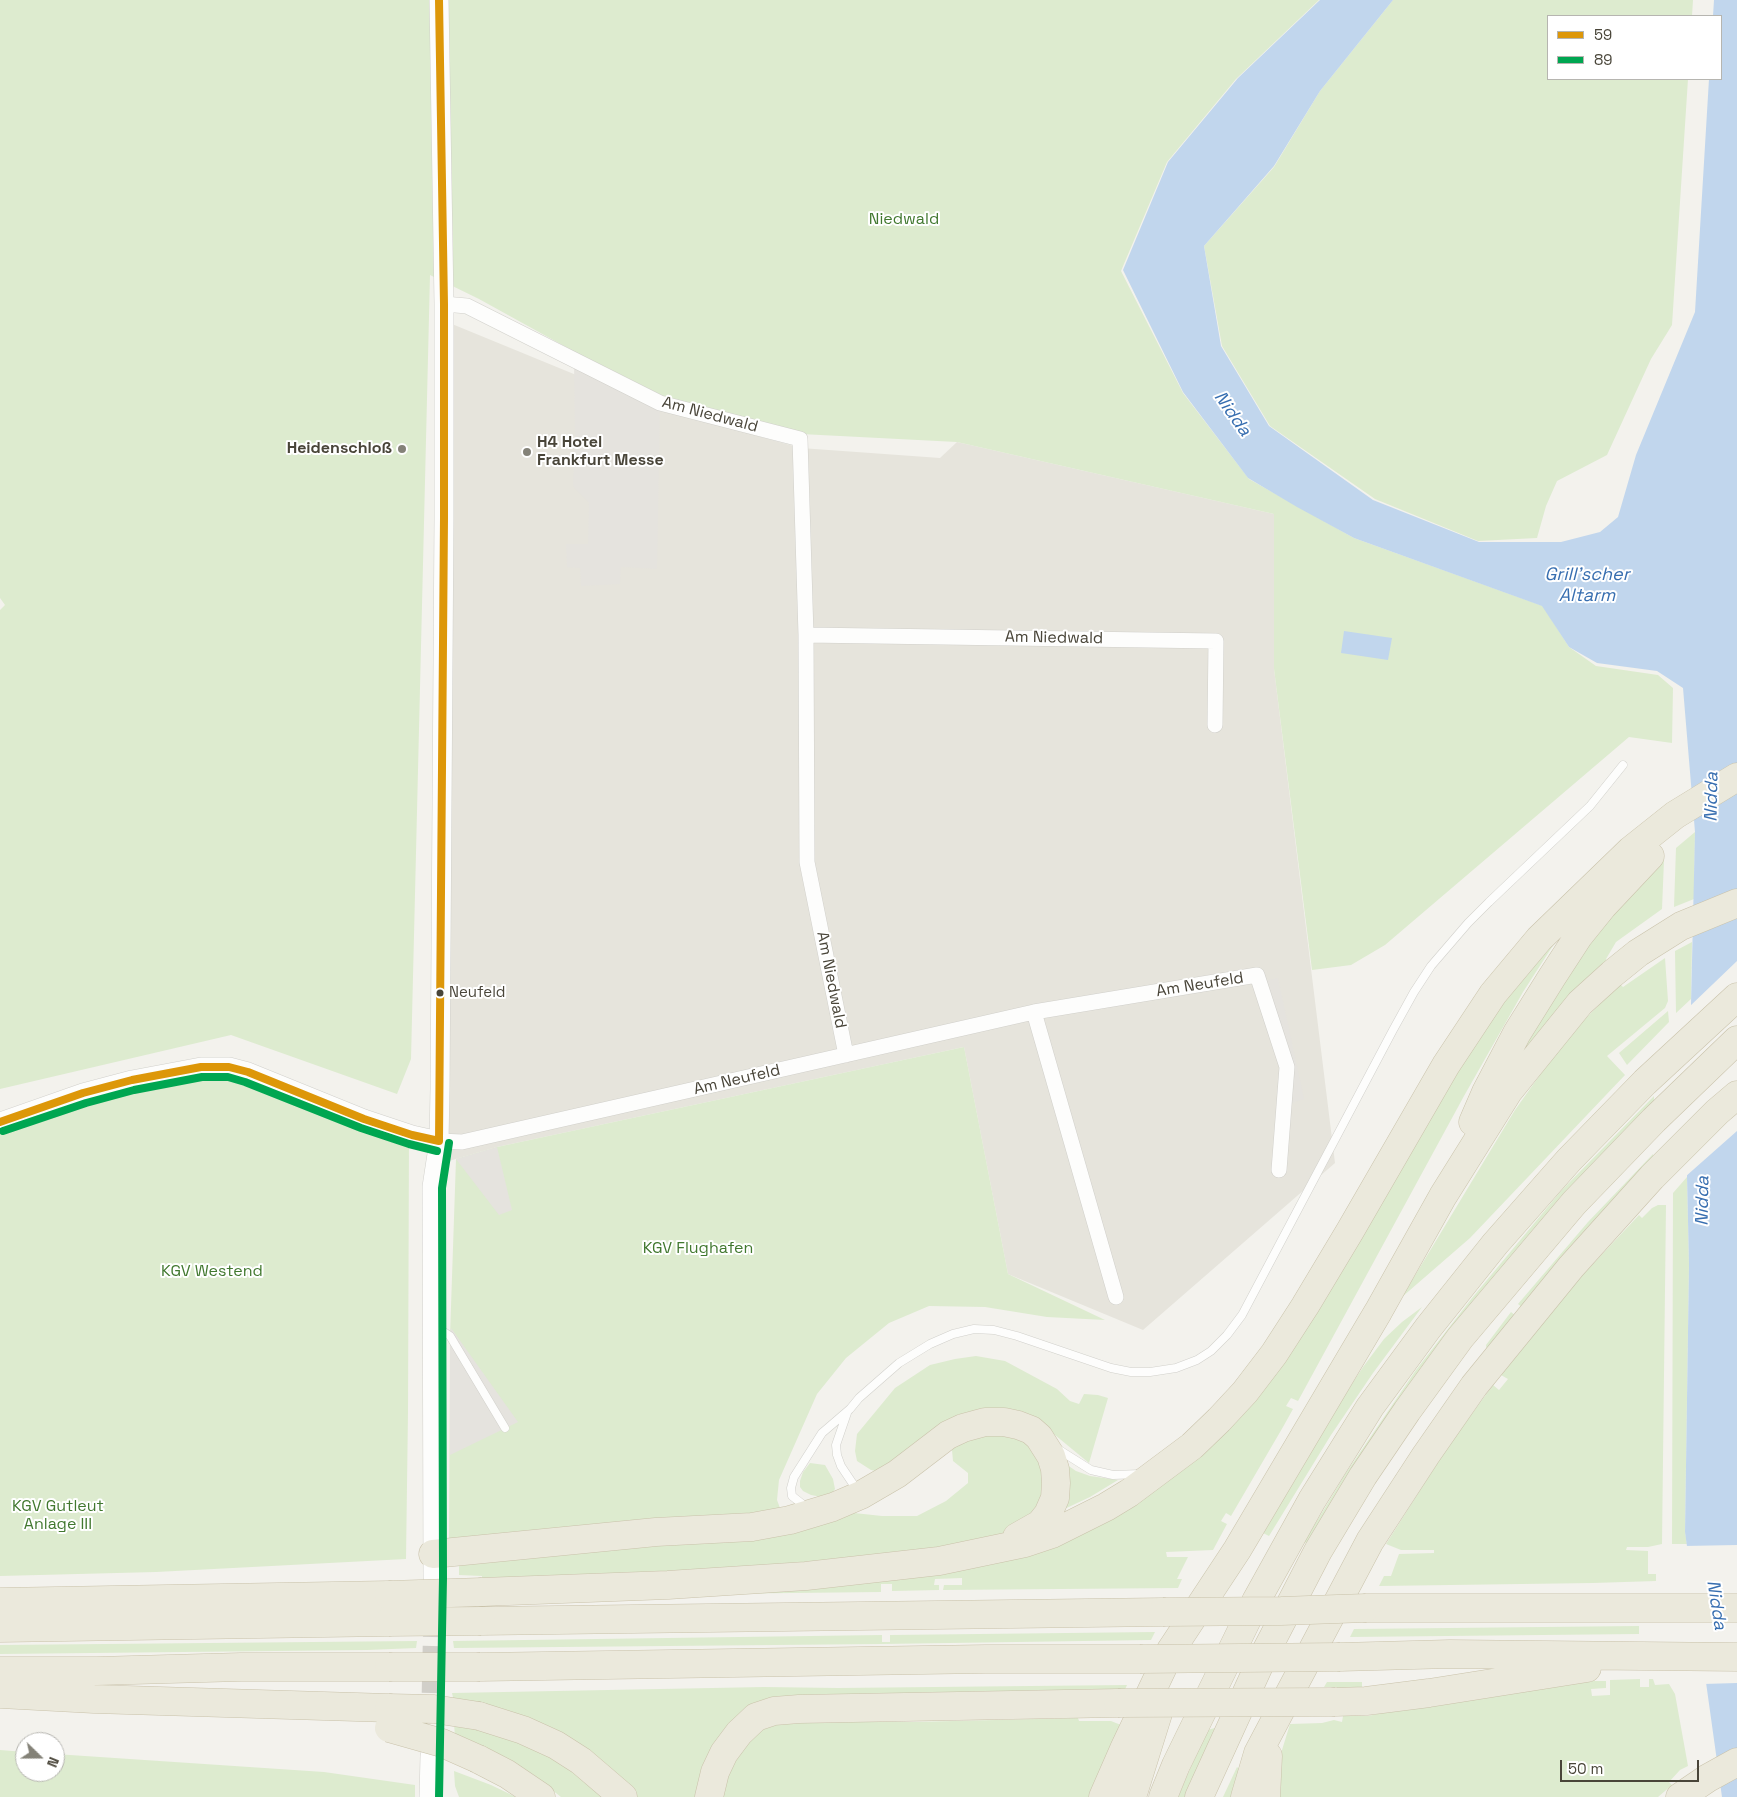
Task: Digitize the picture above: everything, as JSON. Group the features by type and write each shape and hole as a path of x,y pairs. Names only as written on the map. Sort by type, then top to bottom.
{"highway":[{"path":"0,1602 389,1595 668,1585 806,1576 910,1565 1025,1543 1052,1534 1106,1507 1159,1472 1192,1446 1245,1392 1274,1354 1340,1248 1446,1065 1493,994 1538,939 1730,782"},
{"path":"1443,1196 1486,1092 1517,1033 1578,937 1603,906 1634,859"},
{"path":"1104,1797 1124,1749 1171,1650 1237,1550 1378,1312 1443,1196 1508,1092 1580,1003 1612,974 1638,953 1681,926 1737,903"},
{"path":"1163,1797 1176,1765 1256,1601 1312,1500 1370,1408 1428,1328 1495,1244 1569,1160 1645,1082 1737,997"},
{"path":"1200,1797 1262,1659 1318,1551 1363,1476 1460,1338 1574,1203 1654,1120 1737,1040"},
{"path":"1245,1797 1258,1753 1370,1541 1474,1386 1571,1267 1652,1177 1717,1112 1737,1095"},
{"path":"433,1566 656,1532 752,1527 790,1520 843,1503 861,1495 897,1474 948,1435 963,1428 986,1422 1004,1422 1024,1428 1040,1437 1051,1456 1055,1469 1055,1498 1048,1514 1040,1524 988,1550"},
{"path":"1119,1797 1127,1771 1142,1737 1237,1550"},
{"path":"0,1628 1281,1612 1366,1608 1659,1606 1737,1608"},
{"path":"0,1671 97,1671 241,1666 480,1667 986,1659 1340,1657 1450,1654 1737,1657"},
{"path":"709,1797 715,1772 724,1753 739,1733 756,1717 774,1711 1118,1703 1366,1701 1429,1693 1662,1656"},
{"path":"0,1694 255,1704 389,1718 434,1709 479,1716 523,1730 556,1745 581,1761 623,1797"},
{"path":"1132,1797 1163,1695"},
{"path":"1266,1797 1268,1752 1286,1697"},
{"path":"389,1718 508,1774 540,1797"},
{"path":"1682,1795 1737,1762"}],"street":[{"path":"433,1566 432,1187 438,1140 444,617 444,304 439,0"},
{"name":"Am Niedwald","path":"444,304 467,306 660,403 800,439 806,635 807,862 846,1055"},
{"name":"Am Niedwald","path":"806,635 1216,641 1215,725"},
{"name":"Am Neufeld","path":"438,1140 462,1142 1034,1012 1257,975 1287,1067 1279,1170"},
{"path":"1034,1012 1116,1297"},
{"path":"0,1122 83,1093 132,1080 201,1067 229,1068 248,1072 364,1119 412,1135 438,1140"},
{"path":"429,1797 430,1756"}],"lane":[{"path":"843,1503 854,1492 853,1484 841,1466 836,1445 844,1420 850,1409 858,1398 899,1363 930,1344 953,1334 974,1329 994,1330 1111,1368 1131,1372 1150,1372 1176,1368 1197,1360 1211,1351 1228,1335 1242,1315 1393,1030 1431,966 1489,902 1590,806 1622,765"},
{"path":"433,1325 450,1336 505,1428"},
{"path":"817,1511 801,1505 792,1496 794,1477 822,1433 850,1409"},
{"path":"1040,1437 1091,1470 1126,1476 1159,1472"}],"shaded area":[{"path":"452,324 659,409 801,448 940,458 957,442 1274,514 1274,669 1335,1163 1143,1330 1008,1274 964,1047 497,1147 442,1163"},
{"path":"574,361 660,403 657,569 621,567 620,584 581,586 580,568 567,567 566,544 588,544 589,503 573,486 575,434"},
{"path":"1278,978 1304,1099 1291,1103 1264,981"},
{"path":"497,1147 512,1210 499,1215 456,1159"},
{"path":"451,1328 518,1422 450,1455 450,1336"}],"green space":[{"name":"Niedwald","path":"0,0 1319,0 1236,79 1167,162 1121,271 1183,393 1249,479 1354,538 1543,606 1569,647 1596,666 1658,675 1673,688 1672,743 1629,737 1385,945 1351,965 1312,970 1274,669 1274,514 957,442 801,434 660,399 479,299 430,275 411,1059 397,1094 231,1035 0,1089 0,610 5,605 0,598"},
{"path":"1393,0 1693,0 1692,15 1547,15 1547,80 1688,80 1672,325 1651,359 1607,455 1557,481 1546,506 1537,538 1478,541 1375,499 1270,426 1222,346 1204,246 1274,167 1320,91"},
{"path":"1695,832 1694,899 1674,907 1676,848"},
{"path":"1664,860 1662,909 1616,942 1606,959 1608,962 1498,1087 1535,1013 1628,890"},
{"path":"1692,942 1691,999 1676,1013 1675,951"},
{"path":"1554,944 1523,992 1464,1096 1298,1401 1291,1398 1286,1406 1293,1409 1283,1427 1231,1516 1226,1513 1221,1521 1227,1524 1213,1550 1166,1552 1167,1557 1188,1557 1177,1579 1182,1579 1178,1588 943,1590 944,1585 962,1585 962,1578 935,1579 934,1585 939,1585 939,1590 892,1591 892,1584 881,1584 881,1592 702,1594 961,1568 1203,1446 1486,1015"},
{"path":"1665,958 1668,1001 1665,1008 1607,1056 1625,1075 1470,1238 1402,1297 1515,1110 1575,1029 1620,984 1623,987"},
{"path":"1668,1011 1669,1022 1627,1065 1619,1053"},
{"name":"KGV Flughafen","path":"964,1047 1008,1274 1105,1320 1047,1317 985,1307 929,1306 889,1323 846,1358 817,1394 779,1480 777,1500 780,1508 785,1511 449,1541 450,1336 456,1159 497,1147"},
{"name":"KGV Westend","path":"217,1065 409,1135 406,1559 156,1572 0,1576 0,1132 140,1069"},
{"path":"1654,1096 1654,1105 1314,1538 1303,1544 1346,1473 1416,1370 1472,1298 1561,1191"},
{"path":"1653,1154 1653,1162 1523,1308 1518,1304 1588,1222"},
{"path":"1687,1177 1689,1265 1685,1532 1687,1544 1672,1544 1673,1193"},
{"path":"1658,1205 1666,1205 1662,1544 1648,1547 1627,1547 1626,1550 1648,1551 1648,1574 1656,1574 1656,1581 1379,1586 1384,1576 1391,1576 1399,1554 1434,1553 1434,1550 1401,1550 1386,1544 1447,1448 1493,1385 1499,1390 1508,1379 1501,1375 1576,1282 1639,1215 1642,1218"},
{"path":"1422,1307 1373,1373 1331,1435 1269,1536 1263,1533 1327,1422 1363,1367 1384,1339"},
{"path":"1511,1312 1516,1316 1487,1352 1486,1345"},
{"path":"976,1356 1005,1361 1057,1389 1070,1401 1079,1404 1084,1394 1108,1398 1089,1463 1038,1421 1023,1412 882,1472 871,1470 857,1461 855,1451 857,1434 895,1388 930,1365"},
{"path":"977,1432 1013,1436 1030,1445 1037,1450 1046,1478 1038,1510 1017,1528 1003,1534 930,1549 800,1563 635,1574 482,1581 482,1576 459,1575 459,1559 845,1512 882,1516 917,1516 946,1501 968,1483 968,1473 953,1461 952,1450 957,1442"},
{"path":"1060,1460 1076,1471 1090,1476 1118,1480 1090,1497 1058,1512"},
{"path":"810,1463 825,1465 833,1479 835,1489 831,1495 822,1497 811,1495 800,1487 803,1472"},
{"path":"1639,1626 1639,1634 1350,1637 1354,1629"},
{"path":"1155,1632 1151,1640 882,1644 454,1648 453,1641 882,1635 882,1642 890,1642 890,1635"},
{"path":"417,1641 416,1648 367,1650 0,1654 0,1645"},
{"path":"1640,1679 1640,1687 1649,1687 1649,1679 1653,1679 1655,1685 1669,1684 1675,1694 1688,1766 1680,1770 1669,1782 1672,1785 1658,1797 1276,1797 1278,1763 1290,1724 1322,1723 1334,1720 1342,1722 1343,1716 1368,1716 1482,1692 1579,1681 1606,1681 1606,1688 1591,1689 1592,1696 1610,1695 1610,1680"},
{"path":"1327,1682 1362,1682 1362,1692 1336,1691 1337,1687 1324,1687"},
{"path":"1127,1685 1123,1694 778,1700 699,1797 635,1797 454,1702 452,1693 764,1687"},
{"path":"1078,1718 1079,1721 1111,1721 1126,1727 1097,1797 717,1797 720,1779 756,1729 787,1721 912,1722"},
{"path":"454,1724 480,1729 541,1748 608,1797 561,1797 532,1774 502,1757 455,1736"},
{"path":"1215,1728 1185,1797 1178,1797 1207,1730"},
{"path":"0,1750 15,1751 15,1782 65,1782 65,1755 324,1772 415,1785 415,1797 0,1797"},
{"path":"1237,1767 1239,1769 1235,1797 1223,1797"},
{"path":"454,1771 516,1797 459,1797 455,1786"}],"water":[{"path":"1320,0 1393,0 1320,91 1274,166 1204,246 1221,346 1269,426 1373,500 1479,542 1561,542 1600,532 1618,517 1636,455 1695,312 1709,80 1722,80 1722,15 1713,15 1714,0 1737,0 1737,1797 1722,1797 1685,1532 1689,1265 1687,1177 1695,832 1683,688 1657,671 1597,663 1569,647 1542,606 1354,538 1248,478 1183,392 1123,270 1168,162 1238,78"},
{"path":"1344,631 1392,638 1388,660 1341,653"}],"pier":[{"path":"1737,961 1737,1131 1685,1177 1689,1007"},
{"path":"1737,1545 1737,1683 1703,1684 1684,1546"}],"tunnel":[{"path":"430,1749 433,1609"}],"transit line":[{"name":"59","path":"439,0 444,304 439,1141"},
{"name":"59","path":"0,1122 83,1093 132,1080 201,1067 229,1067 248,1072 364,1119 412,1135 439,1141"},
{"name":"89","path":"3,1131 86,1103 134,1090 202,1077 228,1077 361,1128 437,1151"},
{"name":"89","path":"439,1797 443,1578 442,1188 449,1143"}],"place":[{"name":"Heidenschloß","path":"402,449"},
{"name":"H4 Hotel Frankfurt Messe","path":"527,452"},
{"name":"Neufeld","path":"440,993"}],"water label":[{"name":"Nidda","path":"1232,414"},
{"name":"Grill’scher Altarm","path":"1587,585"},
{"name":"Nidda","path":"1712,797"},
{"name":"Nidda","path":"1703,1201"},
{"name":"Nidda","path":"1716,1605"}],"park label":[{"name":"KGV Gutleut Anlage III","path":"58,1516"}]}
